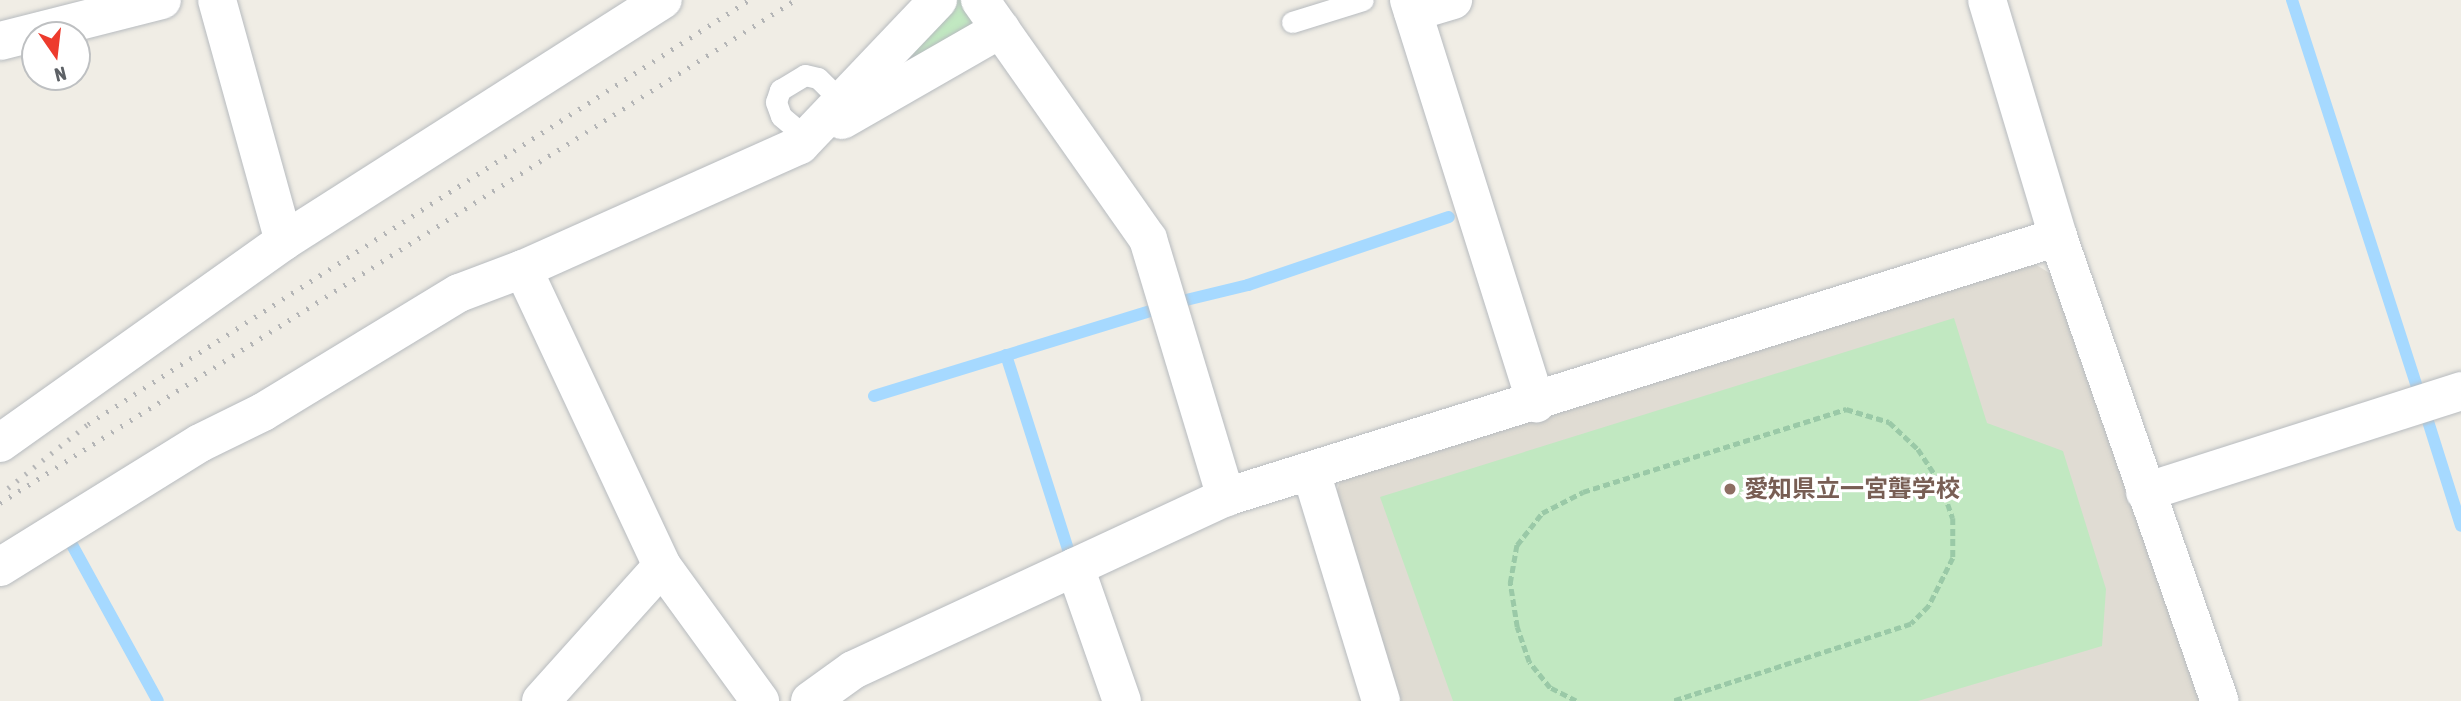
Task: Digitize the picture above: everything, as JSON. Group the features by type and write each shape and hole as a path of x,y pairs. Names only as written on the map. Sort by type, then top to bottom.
{"street":[{"path":"0,41 162,0"},
{"path":"217,0 284,241"},
{"path":"0,443 284,241 663,0"},
{"path":"804,141 938,0"},
{"path":"1453,0 1411,6 1535,403"},
{"path":"1987,0 2058,237 2220,701"},
{"path":"0,567 200,443 262,412 459,293 523,269 804,141 991,14 1148,239 1226,497"},
{"path":"810,701 852,670 1226,497 1535,403 2058,237"},
{"path":"523,269 662,566 760,701"},
{"path":"2145,492 2461,391"},
{"path":"1311,472 1381,701"},
{"path":"541,701 662,566"},
{"path":"1074,567 1122,701"}],"lane":[{"path":"1292,22 1363,0"},
{"path":"804,141 781,116 776,102 780,90 791,80 812,76 829,85 842,102"}],"path":[{"path":"1576,701 1550,688 1529,662 1517,626 1510,583 1517,545 1542,513 1583,492 1846,409 1889,422 1918,449 1941,484 1952,518 1953,558 1930,606 1911,624 1674,701"}],"shaded area":[{"name":"愛知県立一宮聾学校","path":"2025,258 2051,274 2200,701 1391,701 1331,507 1344,471"}],"green space":[{"path":"955,0 962,0 981,24 884,85"},
{"name":"愛知県立一宮聾学校","path":"1954,318 1987,423 2063,451 2106,589 2102,646 1918,701 1453,701 1380,497"}],"waterway":[{"path":"2292,0 2417,388"},
{"path":"1182,301 1248,285 1449,217"},
{"path":"874,396 1156,309"},
{"path":"1006,355 1070,556"},
{"path":"2427,418 2461,526"},
{"path":"71,543 158,701"}],"railway":[{"path":"8,488 88,424 749,0"},
{"path":"0,503 795,0"}],"place":[{"name":"愛知県立一宮聾学校","path":"1730,489"}]}
